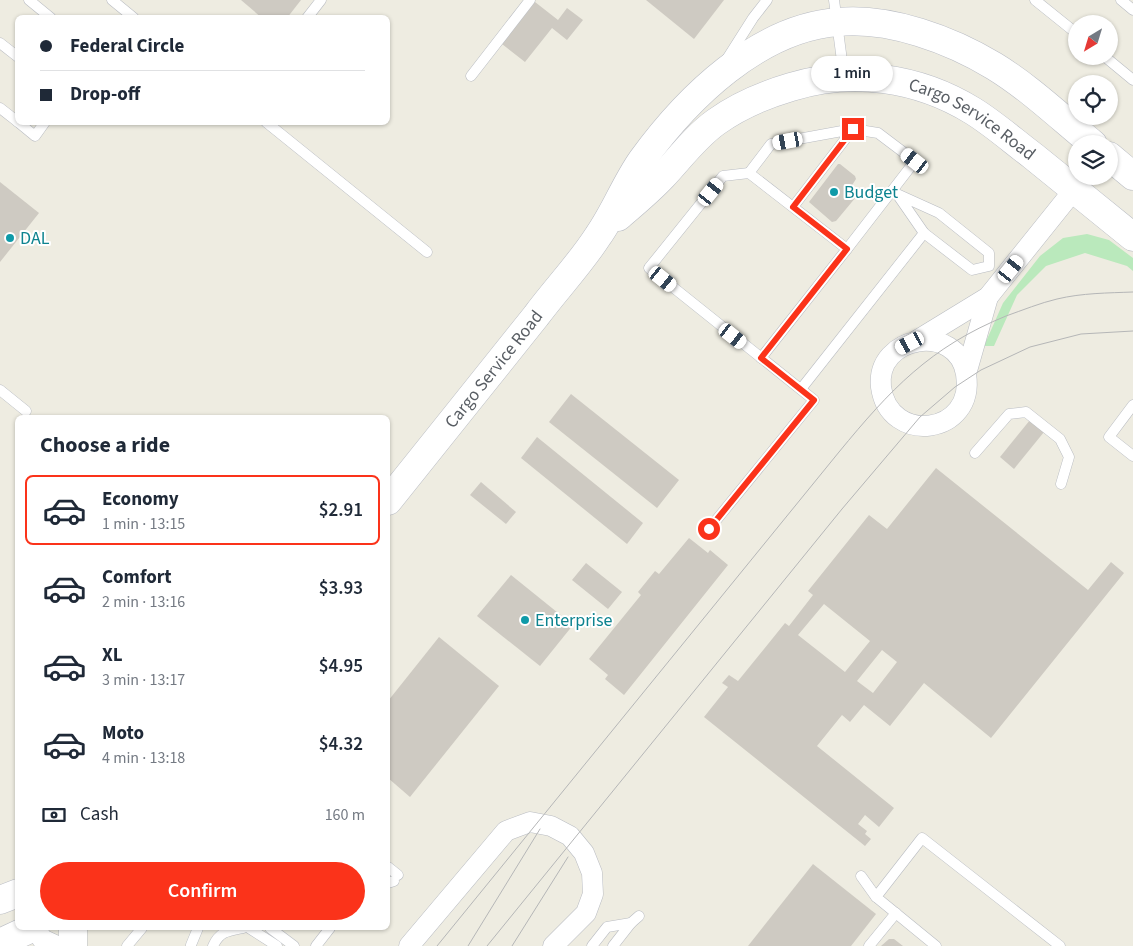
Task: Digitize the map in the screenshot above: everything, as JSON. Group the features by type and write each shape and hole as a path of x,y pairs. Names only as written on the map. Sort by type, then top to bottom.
{"street":[{"name":"Cargo Service Road","path":"390,498 598,236 641,161 688,105 714,80 731,66 768,44 804,29 836,11 938,39 965,50 1012,78 1082,135"},
{"name":"Cargo Service Road","path":"598,236 662,177 700,135 728,113 763,97 804,82 844,76 919,86 956,101 988,120 1068,175"},
{"path":"1118,164 1133,176"},
{"path":"966,374 996,272 1078,185"},
{"name":"Cargo Service Road","path":"1082,185 1133,237"},
{"path":"916,341 934,341 951,350 962,362 968,385 961,406 954,415 943,422 929,426 917,426 897,417 890,410 884,400 881,386 883,369 890,356 898,349 916,341 988,298"},
{"path":"409,946 506,832 530,822 551,826 570,836 584,853 592,873 593,894 586,913 553,946"},
{"path":"0,900 15,894"},
{"path":"73,930 73,946"},
{"path":"2,942 41,937"}],"lane":[{"path":"29,0 47,15"},
{"path":"112,0 130,15"},
{"path":"309,15 321,0"},
{"path":"472,76 530,0"},
{"path":"714,80 753,18 767,0"},
{"path":"1035,0 1068,27"},
{"path":"1121,0 1133,10"},
{"path":"836,11 844,76"},
{"path":"0,43 15,55"},
{"path":"1115,65 1133,80"},
{"path":"0,108 15,120"},
{"path":"22,125 35,136 43,125"},
{"path":"270,125 427,252"},
{"path":"793,207 853,129"},
{"path":"749,173 771,144 853,129 878,133 915,161 895,192 847,249 761,358"},
{"path":"709,529 814,400 649,268 723,176 749,173 847,249"},
{"path":"895,192 939,213 989,253 996,272 972,270 924,233 895,192"},
{"path":"801,390 924,233"},
{"path":"0,390 26,410"},
{"path":"1133,405 1108,437 1133,456"},
{"path":"975,453 1009,414 1026,412 1060,439 1069,457 1061,484"},
{"path":"876,897 922,838 1060,946"},
{"path":"861,876 876,897 936,946"},
{"path":"869,946 896,913"},
{"path":"613,946 639,916"},
{"path":"592,946 607,928 631,923"},
{"path":"127,946 140,930"},
{"path":"191,945 197,930"},
{"path":"213,946 217,936 234,930"},
{"path":"252,930 277,946"},
{"path":"273,930 294,946"},
{"path":"316,946 328,930"}],"green space":[{"path":"1087,234 1109,240 1133,258 1133,271 1127,266 1085,253 1046,266 1017,295 994,346 984,346 1003,303 1040,256 1063,238"}],"building":[{"path":"241,0 301,0 289,15 258,15"},
{"path":"646,0 724,0 694,39"},
{"path":"535,2 558,20 567,8 583,20 567,40 552,28 525,62 502,44"},
{"name":"Budget","path":"838,164 855,176 856,179 849,190 856,197 836,221 832,222 809,202"},
{"name":"DAL","path":"0,182 39,213 0,262"},
{"path":"571,394 679,480 657,508 549,422"},
{"path":"1030,420 1044,432 1014,469 1000,457"},
{"path":"537,437 643,523 627,544 521,458"},
{"path":"936,468 1088,590 1111,562 1124,573 991,738 924,683 890,726 864,705 850,722 842,715 817,746 894,808 879,827 865,815 858,824 867,831 865,834 871,839 865,846 704,717 728,687 722,683 729,675 738,681 785,623 789,626 813,595 808,591 869,515 887,529","holes":["824,604 870,641 845,672 798,635","882,650 897,662 873,693 857,681"]},
{"path":"481,482 516,512 506,524 470,495"},
{"path":"689,538 708,553 710,550 728,565 624,695 605,679 608,675 589,659 641,595 638,592 655,571 659,574"},
{"path":"586,563 622,592 608,609 572,580"},
{"name":"Enterprise","path":"511,575 573,625 540,666 477,616"},
{"path":"439,637 499,686 410,797 390,780 390,698"},
{"path":"813,864 876,914 851,946 748,946"},
{"path":"889,939 894,939 903,946 881,946"}],"tram line":[{"path":"437,946 839,452 876,409 913,372 933,356 979,328 1044,302 1066,297 1133,292"},
{"path":"487,946 842,509 920,417 955,387 981,370 1030,347 1081,334 1133,331"},
{"path":"468,946 540,829"},
{"path":"512,946 568,857"}],"place":[{"name":"Budget","path":"834,192"},
{"name":"DAL","path":"10,238"},
{"name":"Enterprise","path":"525,620"}],"route":[{"path":"709,529 814,400 761,358 847,249 793,207 853,129"}]}
